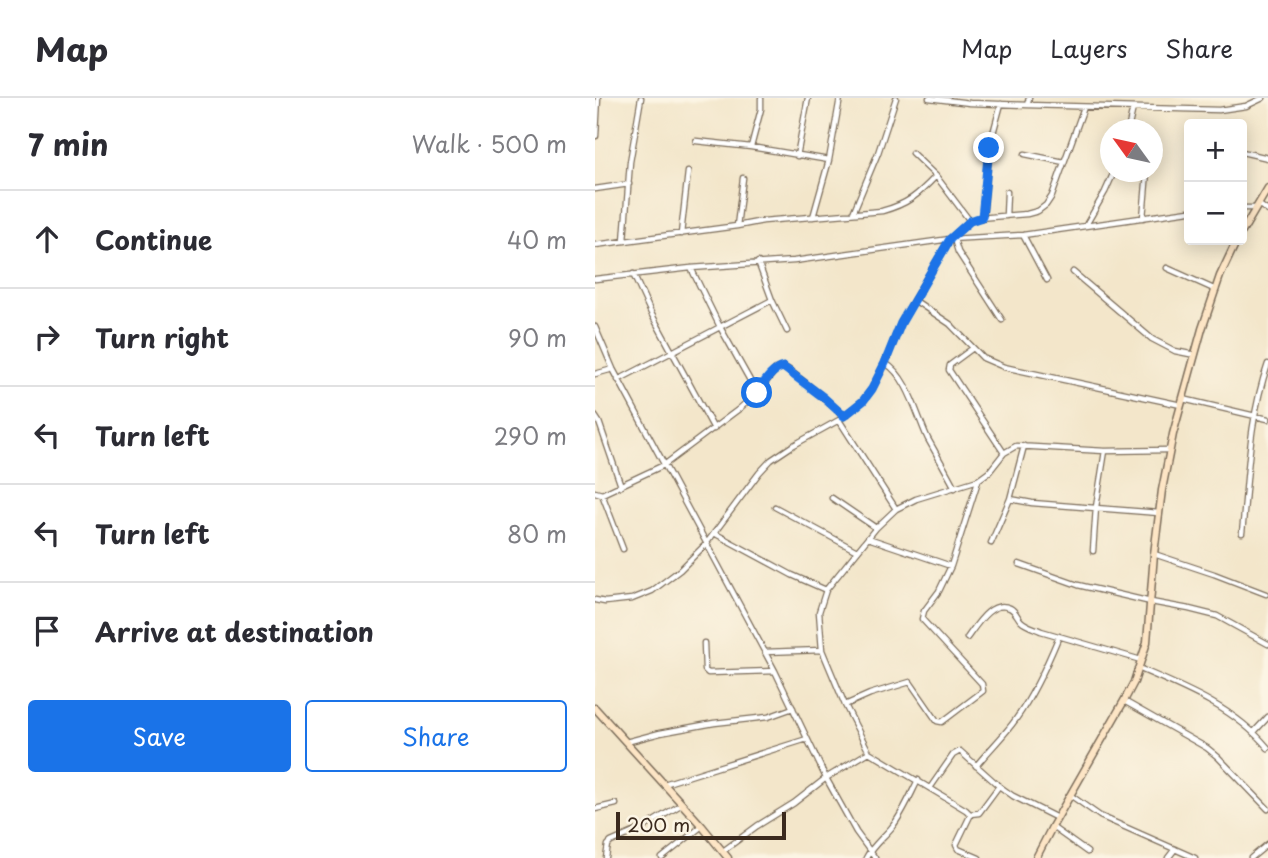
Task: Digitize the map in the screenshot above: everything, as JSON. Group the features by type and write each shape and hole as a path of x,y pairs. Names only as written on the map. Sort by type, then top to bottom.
{"street":[{"path":"596,136 598,98"},
{"path":"624,241 630,162 641,98"},
{"path":"751,147 761,109 761,98"},
{"path":"797,156 808,98"},
{"path":"813,217 829,160 839,98"},
{"path":"853,213 878,153 896,98"},
{"path":"929,98 1001,104 1226,110 1246,106 1263,98"},
{"path":"1027,105 1029,98"},
{"path":"982,217 989,148 1001,104"},
{"path":"595,600 605,602 632,599 652,592 680,570 706,544 771,460 842,418 863,401 885,363 901,323 952,239 970,221 982,217 1027,214 1046,205 1052,197 1084,107"},
{"path":"1130,119 1133,108"},
{"path":"696,141 829,160"},
{"path":"912,153 936,176 970,221"},
{"path":"1247,153 1268,158"},
{"path":"1025,154 1064,162"},
{"path":"681,234 688,172"},
{"path":"595,245 737,226 763,220 882,211 900,206 922,192 936,176"},
{"path":"737,226 743,178"},
{"path":"1086,226 1110,182"},
{"path":"1143,218 1146,182"},
{"path":"595,189 629,184"},
{"path":"1006,216 1007,192"},
{"path":"1247,224 1267,193"},
{"path":"1247,207 1258,206 1268,211"},
{"path":"595,279 691,268 804,260 952,239 1023,235 1184,212"},
{"path":"1023,235 1047,280"},
{"path":"952,239 1002,320"},
{"path":"1036,858 1124,701 1147,642 1154,554 1169,450 1195,355 1216,290 1234,245"},
{"path":"758,262 786,331"},
{"path":"691,268 757,393"},
{"path":"1167,268 1216,290"},
{"path":"1073,272 1152,339 1175,351 1195,355"},
{"path":"633,274 651,313 714,429"},
{"path":"618,380 772,300"},
{"path":"914,300 950,324 983,358 1005,367 1268,419"},
{"path":"595,327 618,380 775,671 826,778 856,832 875,858"},
{"path":"972,348 950,365 949,370 1003,453"},
{"path":"885,363 895,369 908,392 928,438 955,488"},
{"path":"1242,533 1254,415 1268,364"},
{"path":"595,492 602,494 664,465 714,429 757,393 776,369 783,367 823,397 842,418 896,509"},
{"path":"595,374 613,369"},
{"path":"595,416 621,486"},
{"path":"999,786 980,811 970,814 869,752 845,705 822,650 820,612 826,590 876,528 896,509 916,499 978,480 989,472 1003,453 1016,446 1105,451 1169,450"},
{"path":"991,543 1010,499 1024,446"},
{"path":"1093,551 1096,507 1105,451"},
{"path":"845,705 910,682 937,721 942,722 981,694 982,684 922,619 951,566 978,480"},
{"path":"602,494 623,549"},
{"path":"832,498 876,528"},
{"path":"1010,499 1159,513"},
{"path":"775,507 857,551"},
{"path":"715,533 792,575 826,590"},
{"path":"868,538 951,566"},
{"path":"1154,554 1266,594"},
{"path":"1019,564 1078,585 1217,617 1268,644"},
{"path":"967,638 986,613 1007,607 1014,610 1027,625 1141,660"},
{"path":"976,766 1024,707 1059,636"},
{"path":"704,643 705,670 708,673 775,671"},
{"path":"765,652 822,650"},
{"path":"1138,668 1208,701 1248,726 1268,748"},
{"path":"1124,701 1218,757 1268,809"},
{"path":"595,708 728,858"},
{"path":"626,742 714,723 768,717 793,708"},
{"path":"1254,732 1268,718"},
{"path":"664,784 807,739"},
{"path":"930,788 956,752 960,751 1013,796 1057,818"},
{"path":"723,851 826,778 869,752"},
{"path":"866,858 899,817 918,780"},
{"path":"1070,795 1100,816 1195,858"},
{"path":"595,809 616,804"},
{"path":"605,858 611,842 641,829 682,804"},
{"path":"970,814 956,845 958,849 979,858"},
{"path":"662,858 702,826"},
{"path":"1052,827 1087,852"},
{"path":"1251,858 1268,844"},
{"path":"1168,858 1175,849"}],"route":[{"path":"757,393 772,373 783,367 844,416 863,401 885,363 901,323 950,239 970,221 982,217 989,148"}]}
